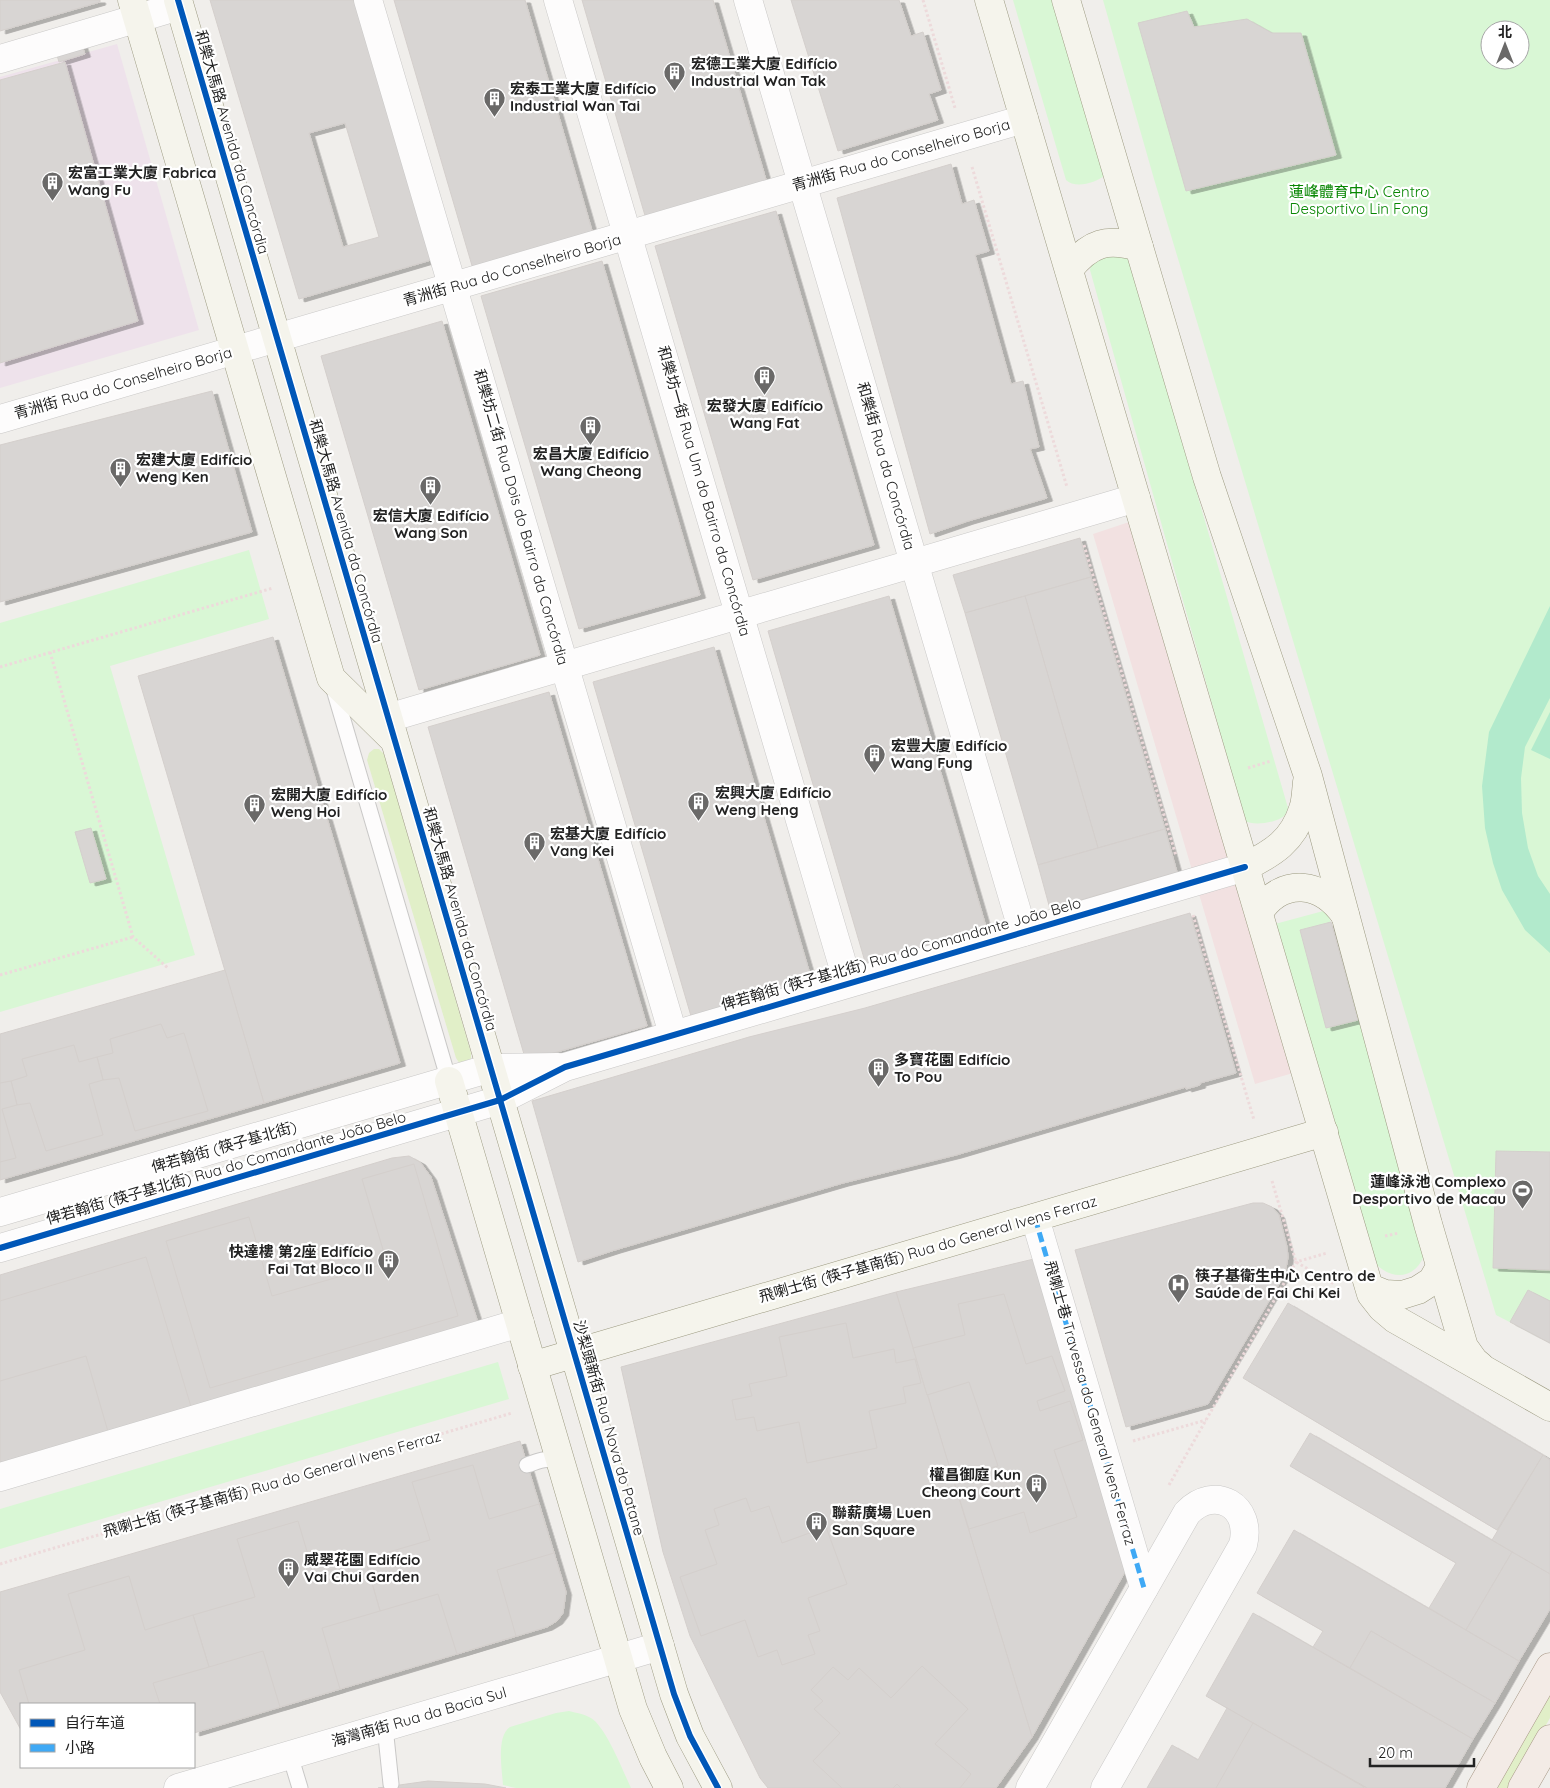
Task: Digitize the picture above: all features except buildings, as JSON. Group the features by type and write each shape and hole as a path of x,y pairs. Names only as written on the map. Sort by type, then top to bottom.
{"main road":[{"path":"1481,1788 1550,1666"},
{"path":"1522,1788 1550,1739"}],"street":[{"name":"和樂坊二街 Rua Dois do Bairro da Concórdia","path":"368,0 673,1034"},
{"name":"和樂坊一街 Rua Um do Bairro da Concórdia","path":"558,0 848,983"},
{"name":"和樂街 Rua da Concórdia","path":"748,0 1023,932"},
{"path":"989,0 1372,1294 1382,1308 1395,1319 1550,1407"},
{"path":"1066,0 1207,477 1304,764 1428,1224 1464,1347 1474,1361 1487,1372"},
{"path":"0,59 134,9 178,3"},
{"name":"和樂大馬路 Avenida da Concórdia","path":"178,3 491,1068"},
{"name":"和樂大馬路 Avenida da Concórdia","path":"134,9 331,678 391,729"},
{"name":"青洲街 Rua do Conselheiro Borja","path":"0,419 1024,119"},
{"path":"1068,269 1079,256 1092,247 1108,242 1140,247"},
{"path":"391,729 564,666 1136,498"},
{"path":"1245,867 1271,854 1292,834 1304,808 1304,764"},
{"name":"俾若翰街 (筷子基北街) Rua do Comandante João Belo","path":"0,1248 500,1100 565,1066 1245,867"},
{"path":"1259,912 1266,902 1279,892 1294,888 1310,888 1324,894 1337,903 1346,916"},
{"name":"俾若翰街 (筷子基北街)","path":"0,1212 491,1068 565,1066"},
{"name":"沙梨頭新街 Rua Nova do Patane","path":"491,1068 674,1694 690,1736 718,1788"},
{"path":"449,1081 544,1404 554,1455 633,1709 652,1757 669,1788"},
{"name":"飛喇士街 (筷子基南街) Rua do General Ivens Ferraz","path":"532,1366 1324,1132"},
{"name":"飛喇士巷 Travessa do General Ivens Ferraz","path":"1035,1218 1144,1588"},
{"path":"1370,1288 1385,1294 1402,1295 1418,1290 1432,1281 1440,1267"},
{"path":"0,1477 520,1323"},
{"path":"1030,1788 1188,1513 1194,1506 1204,1501 1214,1500 1229,1504 1241,1514 1245,1524 1246,1534 1243,1545 1105,1788"},
{"name":"海灣南街 Rua da Bacia Sul","path":"187,1786 660,1646"}],"lane":[{"name":"和樂大馬路 Avenida da Concórdia","path":"331,678 449,1081"},
{"path":"527,1465 554,1455"},
{"path":"385,1727 391,1784"},
{"path":"290,1755 300,1788"}],"path":[{"path":"923,0 1296,1262 1337,1286"},
{"path":"0,667 302,580"},
{"path":"50,652 133,936 169,969"},
{"path":"1218,776 1304,764"},
{"path":"0,975 133,936"},
{"path":"1357,1245 1428,1224"},
{"path":"1103,1450 1207,1419 1296,1262"}],"shaded area":[{"path":"117,44 199,330 0,388 0,77"},
{"path":"1132,521 1293,1073 1255,1084 1093,534"}],"green space":[{"path":"1013,0 1056,0 1105,175 1096,180 1086,184 1075,184 1066,180"},
{"name":"蓮峰體育中心 Centro Desportivo Lin Fong","path":"1103,0 1550,0 1550,1343 1496,1315 1154,179"},
{"path":"1128,255 1288,808 1282,818 1271,822 1249,823 1245,821 1090,270 1097,257"},
{"path":"249,550 269,619 110,666 195,955 0,1012 0,623"},
{"path":"1550,606 1550,698 1525,747 1521,778 1522,813 1528,848 1538,876 1550,894 1550,953 1525,930 1502,890 1493,863 1485,828 1482,786 1489,732"},
{"path":"1550,712 1550,759 1531,750"},
{"path":"374,749 379,749 384,754 471,1053 471,1061 460,1064 456,1058 367,760 369,753"},
{"path":"1327,910 1426,1249 1417,1267 1411,1272 1404,1274 1388,1273 1373,1261 1275,924"},
{"path":"498,1362 509,1399 0,1549 0,1509"},
{"path":"1550,1690 1550,1718 1510,1788 1495,1788"},
{"path":"569,1711 591,1718 597,1723 614,1750 631,1788 516,1788 503,1785 501,1745 506,1731 510,1727"}],"marked path":[{"path":"1035,1218 1144,1588"}],"cycle path":[{"path":"178,0 674,1694 690,1736 718,1788"},
{"path":"0,1248 500,1100 565,1067 1245,867"}],"place":[{"name":"宏德工業大廈 Edifício Industrial Wan Tak","path":"675,92"},
{"name":"宏泰工業大廈 Edifício Industrial Wan Tai","path":"494,117"},
{"name":"宏富工業大廈 Fabrica Wang Fu","path":"52,201"},
{"name":"宏發大廈 Edifício Wang Fat","path":"765,396"},
{"name":"宏昌大廈 Edifício Wang Cheong","path":"591,445"},
{"name":"宏建大廈 Edifício Weng Ken","path":"120,488"},
{"name":"宏信大廈 Edifício Wang Son","path":"431,506"},
{"name":"宏豐大廈 Edifício Wang Fung","path":"875,774"},
{"name":"宏興大廈 Edifício Weng Heng","path":"699,821"},
{"name":"宏開大廈 Edifício Weng Hoi","path":"255,823"},
{"name":"宏基大廈 Edifício Vang Kei","path":"534,862"},
{"name":"多寶花園 Edifício To Pou","path":"878,1088"},
{"name":"蓮峰泳池 Complexo Desportivo de Macau","path":"1522,1210"},
{"name":"快達樓 第2座 Edifício Fai Tat Bloco II","path":"389,1280"},
{"name":"筷子基衛生中心 Centro de Saúde de Fai Chi Kei","path":"1179,1304"},
{"name":"權昌御庭 Kun Cheong Court","path":"1037,1503"},
{"name":"聯薪廣場 Luen San Square","path":"816,1541"},
{"name":"威翠花園 Edifício Vai Chui Garden","path":"288,1588"}]}
